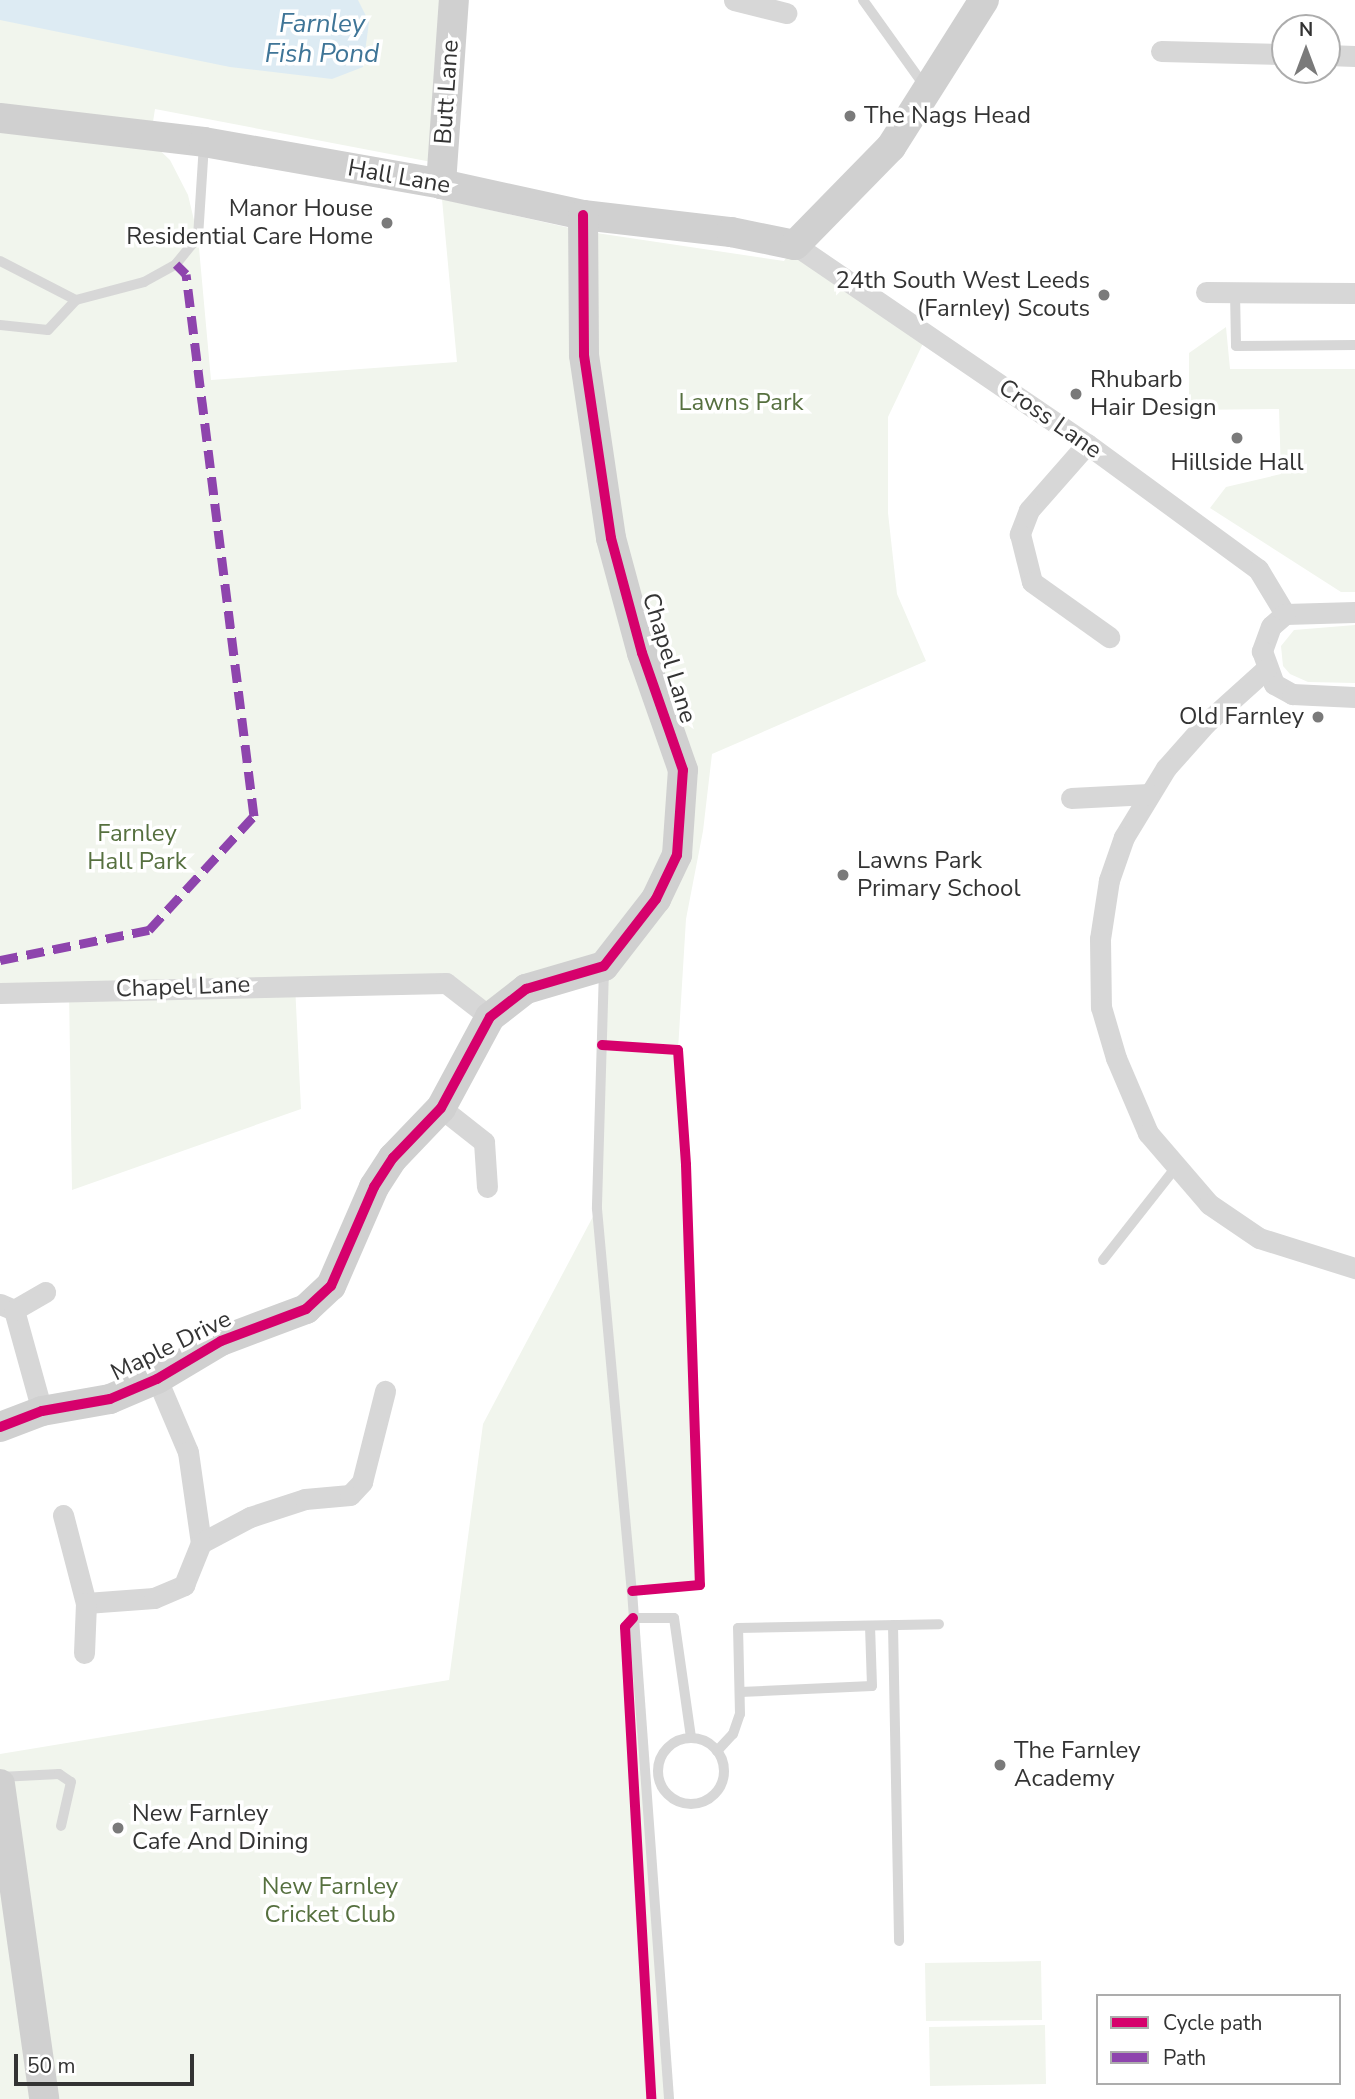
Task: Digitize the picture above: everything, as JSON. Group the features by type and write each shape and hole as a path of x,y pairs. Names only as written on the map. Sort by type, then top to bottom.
{"street":[{"name":"Butt Lane","path":"440,184 454,0"},
{"path":"734,0 786,13"},
{"path":"795,245 891,147 984,0"},
{"path":"1161,51 1271,54"},
{"name":"Hall Lane","path":"0,118 204,142 440,184 583,215 731,232 795,245"},
{"name":"Chapel Lane","path":"583,215 584,355 611,538 642,653 683,770 677,855 656,898 604,966"},
{"name":"Cross Lane","path":"795,245 1087,444 1258,569 1284,614"},
{"path":"1206,292 1355,293"},
{"path":"1087,444 1028,510 1020,534 1032,582 1109,637"},
{"path":"1355,612 1284,614 1271,626 1262,651 1266,669 1274,684 1292,694 1355,697"},
{"path":"1266,669 1206,723 1166,768 1124,837 1109,880 1100,939 1101,1007 1116,1058 1148,1133 1209,1204 1259,1238 1355,1268"},
{"path":"1071,798 1149,794"},
{"path":"490,1017 526,989 604,966"},
{"name":"Chapel Lane","path":"0,993 446,983 490,1017"},
{"name":"Maple Drive","path":"0,1427 42,1411 110,1399 157,1379 221,1341 306,1309 331,1286 374,1186 393,1158 441,1108 490,1017"},
{"path":"441,1108 484,1142 487,1187"},
{"path":"42,1411 7,1307 45,1292"},
{"path":"86,1603 154,1598 184,1585 201,1543 188,1452 157,1379"},
{"path":"201,1543 250,1517 305,1499 350,1495 362,1482 385,1391"},
{"path":"63,1515 86,1603 84,1653"},
{"path":"0,1784 44,2099"}],"lane":[{"path":"863,0 928,90"},
{"path":"0,324 48,330 76,300 144,282 176,264 198,237 204,142"},
{"path":"0,261 76,300"},
{"path":"1235,292 1236,346 1355,345"},
{"path":"604,966 597,1209 633,1618 669,2099"},
{"path":"1104,1261 1177,1166"},
{"path":"633,1618 674,1618 691,1738"},
{"path":"717,1751 737,1724 740,1692 738,1628 939,1624"},
{"path":"893,1625 899,1941"},
{"path":"740,1692 872,1686 870,1626"},
{"path":"691,1738 708,1742 717,1751 723,1777 718,1790 694,1804 680,1802 662,1787 658,1764 671,1744 691,1738"},
{"path":"0,1777 59,1774 71,1782 61,1826"}],"green space":[{"path":"0,0 454,0 442,164 155,109 150,141 170,160 188,195 198,237 211,380 457,362 442,199 583,231 784,261 795,245 927,335 888,417 888,513 897,594 926,661 712,754 703,831 686,919 678,1050 700,1585 633,1591 669,2099 0,2099 0,1754 449,1680 483,1424 597,1209 604,967 490,1017 446,983 295,984 301,1109 72,1190 69,990 0,993"},
{"path":"1226,327 1230,369 1355,369 1355,592 1341,592 1210,508 1226,487 1281,474 1279,409 1189,410 1189,353"},
{"path":"1355,625 1355,683 1308,682 1290,674 1283,666 1281,646 1294,630"},
{"path":"1041,1961 1042,2020 926,2021 925,1963"},
{"path":"1045,2025 1046,2084 930,2086 929,2027"}],"water":[{"name":"Farnley Fish Pond","path":"0,0 358,0 369,22 363,67 332,79 230,67 0,20"}],"marked path":[{"path":"0,960 149,930 254,816 186,274 176,264"}],"cycle path":[{"path":"0,1427 42,1411 110,1399 157,1379 221,1341 306,1309 331,1286 374,1187 393,1158 441,1108 490,1017 526,989 604,966 656,899 677,855 683,770 642,653 611,538 584,355 583,215"},
{"path":"602,1045 678,1050 686,1165 700,1585 632,1591"},
{"path":"633,1618 625,1627 651,2099"}],"place":[{"name":"The Nags Head","path":"850,116"},
{"name":"Manor House Residential Care Home","path":"387,223"},
{"name":"24th South West Leeds (Farnley) Scouts","path":"1104,295"},
{"name":"Rhubarb Hair Design","path":"1076,394"},
{"name":"Hillside Hall","path":"1237,438"},
{"name":"Old Farnley","path":"1318,717"},
{"name":"Lawns Park Primary School","path":"843,875"},
{"name":"The Farnley Academy","path":"1000,1765"},
{"name":"New Farnley Cafe And Dining","path":"118,1828"}],"park label":[{"name":"Lawns Park","path":"741,403"},
{"name":"Farnley Hall Park","path":"137,848"},
{"name":"New Farnley Cricket Club","path":"330,1901"}]}
